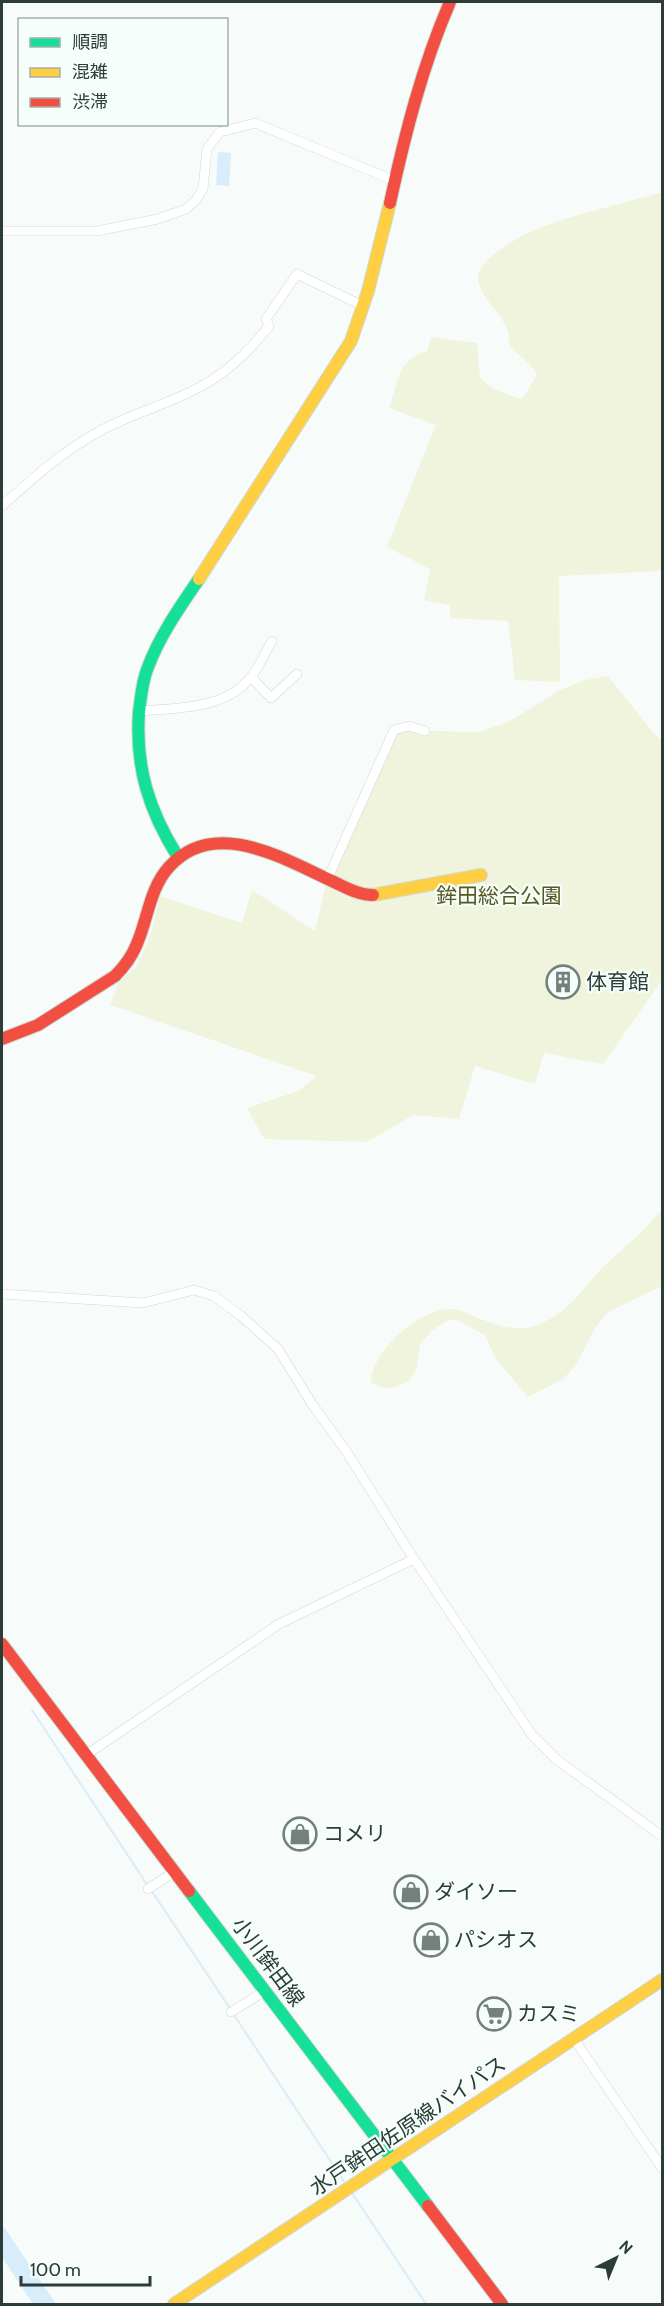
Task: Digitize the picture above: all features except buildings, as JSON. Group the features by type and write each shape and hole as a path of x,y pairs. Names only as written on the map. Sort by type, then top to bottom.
{"street":[{"path":"178,856 162,833 146,793 137,746 143,681 159,644 354,334 420,83 450,2"},
{"path":"2,231 97,231 158,219 186,209 196,200 202,189 207,148 220,132 255,123 395,181"},
{"path":"2,506 21,488 80,442 135,414 192,391 228,369 253,346 269,326 266,319 297,274 363,306"},
{"path":"139,711 195,706 216,702 229,696 250,677 272,641"},
{"path":"250,677 271,698 297,674"},
{"path":"327,880 394,730 409,726 426,731"},
{"path":"2,1039 38,1025 115,976 126,966 135,954 158,882 178,856 218,842 259,849 365,895 380,895 481,875"},
{"path":"2,1294 143,1303 194,1290 214,1296 240,1315 278,1348 312,1404 346,1451 414,1559 532,1735 556,1759 663,1836"},
{"path":"86,1755 279,1624 414,1559"},
{"name":"小川鉾田線","path":"2,1644 502,2304"},
{"path":"150,1888 174,1872"},
{"name":"水戸鉾田佐原線バイパス","path":"174,2304 663,1980"},
{"path":"232,2011 265,1991"},
{"path":"574,2039 663,2168"}],"green space":[{"path":"662,192 662,571 559,576 560,682 515,680 508,621 450,618 450,605 424,600 430,569 387,547 436,425 389,408 397,381 409,360 427,351 431,337 477,343 480,377 484,382 505,394 522,399 537,375 512,348 503,321 480,286 479,271 501,249 539,228"},
{"name":"鉾田総合公園","path":"608,676 656,736 662,740 662,980 603,1064 544,1053 535,1084 475,1066 459,1119 413,1115 367,1142 264,1139 247,1108 298,1091 317,1076 110,1005 118,983 135,968 143,953 151,933 160,896 242,923 252,890 315,931 327,880 394,730 479,732 508,722 562,689 585,680"},
{"path":"662,1209 662,1286 608,1312 595,1328 576,1365 563,1379 528,1397 495,1358 486,1336 456,1319 447,1321 433,1330 420,1344 417,1367 410,1380 390,1388 371,1382 374,1370 388,1345 411,1325 437,1311 454,1309 509,1328 537,1325 548,1320 571,1303 604,1266"}],"water":[{"path":"218,152 231,153 229,186 216,185"},
{"path":"2,2224 56,2304 33,2304 2,2257"}],"waterway":[{"path":"32,1710 148,1886"},
{"path":"151,1890 231,2010"},
{"path":"234,2015 345,2183"},
{"path":"352,2193 426,2304"}],"traffic: fast":[{"path":"178,857 159,823 146,788 139,751 139,712 144,678 153,655 199,579"},
{"path":"189,1891 428,2206"}],"traffic: slow":[{"path":"199,579 351,341 368,291 390,203"},
{"path":"373,895 481,875"},
{"path":"174,2304 662,1980"}],"traffic: jam":[{"path":"390,203 415,101 450,2"},
{"path":"2,1039 38,1025 115,976 134,950 162,876 187,852 206,845 227,843 248,846 270,853 351,890 373,895"},
{"path":"2,1644 189,1891"},
{"path":"428,2206 502,2304"}],"place":[{"name":"体育館","path":"563,982"},
{"name":"コメリ","path":"300,1834"},
{"name":"ダイソー","path":"411,1892"},
{"name":"パシオス","path":"431,1940"},
{"name":"カスミ","path":"494,2014"}]}
